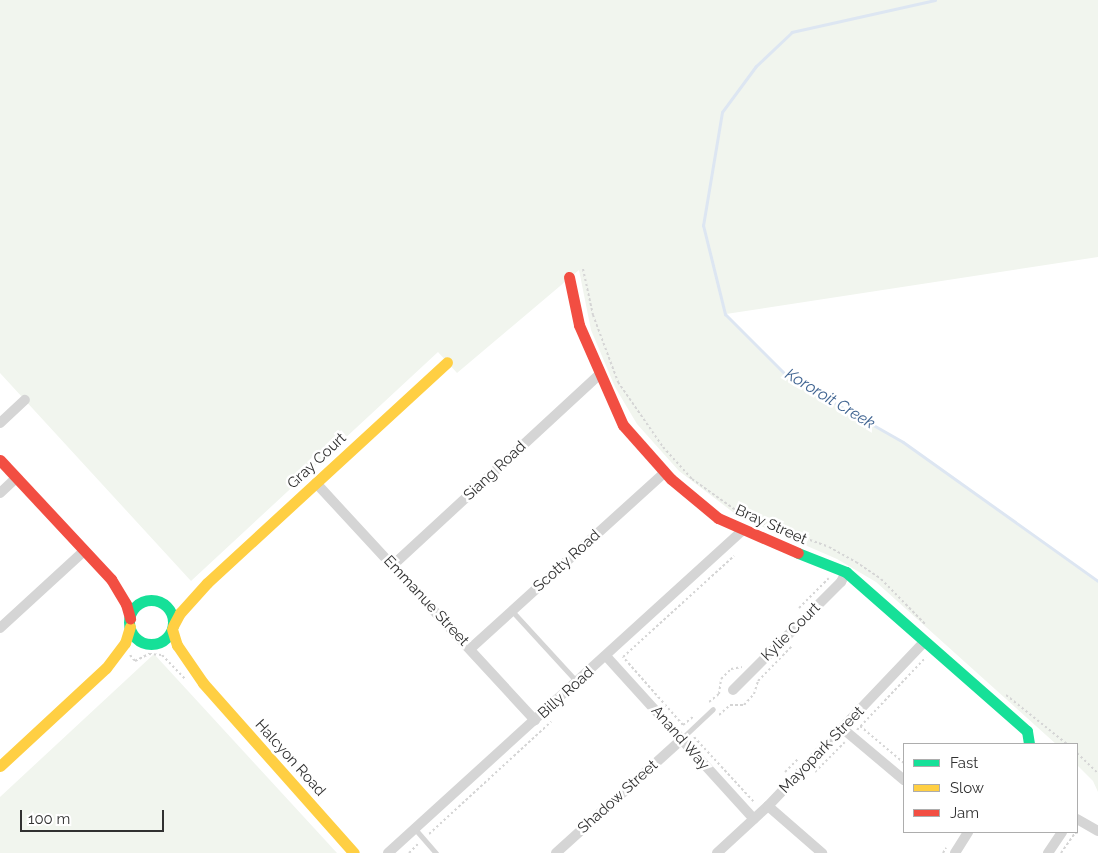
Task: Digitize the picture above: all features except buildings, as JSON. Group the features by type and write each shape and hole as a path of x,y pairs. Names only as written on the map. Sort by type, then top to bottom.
{"street":[{"name":"Bray Street","path":"569,277 579,325 598,376 623,424 665,472 694,501 742,531 843,577 890,608 920,646 1027,730 1029,743"},
{"name":"Gray Court","path":"207,584 447,362"},
{"name":"Siang Road","path":"393,566 598,376"},
{"path":"0,423 25,400"},
{"path":"0,460 111,579 126,604 134,635 176,659 203,683"},
{"name":"Scotty Road","path":"470,649 665,472"},
{"path":"0,492 16,478"},
{"name":"Emmanue Street","path":"316,483 535,720"},
{"name":"Billy Road","path":"388,853 742,531"},
{"path":"0,628 84,551"},
{"name":"Kylie Court","path":"734,690 843,577"},
{"path":"111,579 151,600 167,606 177,645 203,683"},
{"path":"0,766 106,668 125,643 134,607 151,600 177,600 207,584"},
{"path":"106,668 149,643 166,638 180,613 207,584"},
{"name":"Mayopark Street","path":"717,853 768,806 920,646"},
{"name":"Anand Way","path":"606,656 680,741 754,819"},
{"name":"Halcyon Road","path":"203,683 354,853"},
{"path":"842,728 903,779"},
{"name":"Shadow Street","path":"556,853 680,741"},
{"path":"768,806 822,853"},
{"path":"1078,820 1098,832"},
{"path":"955,853 966,833"},
{"path":"1048,853 1061,833"}],"lane":[{"path":"512,611 578,682"},
{"path":"680,741 712,709"},
{"path":"415,829 436,853"}],"path":[{"path":"583,269 593,315 618,382 662,447 692,479 744,516 828,547 856,562 881,580 928,628"},
{"path":"734,556 624,657 683,725 756,803"},
{"path":"796,612 830,577 843,577"},
{"path":"812,775 926,658 920,646"},
{"path":"705,706 719,694 721,679 731,669 743,667"},
{"path":"1003,693 1066,743"},
{"path":"683,725 698,712"},
{"path":"409,853 550,722"},
{"path":"860,726 903,762"},
{"path":"1078,754 1098,773"},
{"path":"1078,833 1083,832"},
{"path":"1061,853 1075,833"}],"shaded area":[{"path":"0,0 1098,0 1098,257 726,314 787,376 903,442 1098,581 1098,792 1093,781 1078,766 1078,743 1055,743 876,582 837,559 738,516 679,471 637,424 615,387 591,330 579,270 457,373 438,352 191,581 0,373"},
{"path":"154,654 337,853 0,853 0,797"}],"waterway":[{"name":"Kororoit Creek","path":"935,0 792,32 756,66 722,112 703,225 725,314 787,376 903,442 1098,581"}],"traffic: fast":[{"path":"798,553 846,572 1027,731 1029,743"},
{"path":"151,600 163,604 169,610 173,622 169,634 163,640 151,644 139,640 133,634 129,622 133,610 139,604 151,600"}],"traffic: slow":[{"path":"173,626 180,613 207,583 447,362"},
{"path":"0,766 106,668 125,643 130,627"},
{"path":"172,629 177,645 203,683 354,853"}],"traffic: jam":[{"path":"569,277 579,325 623,425 671,479 718,518 798,553"},
{"path":"0,460 111,579 126,604 130,618"}]}
